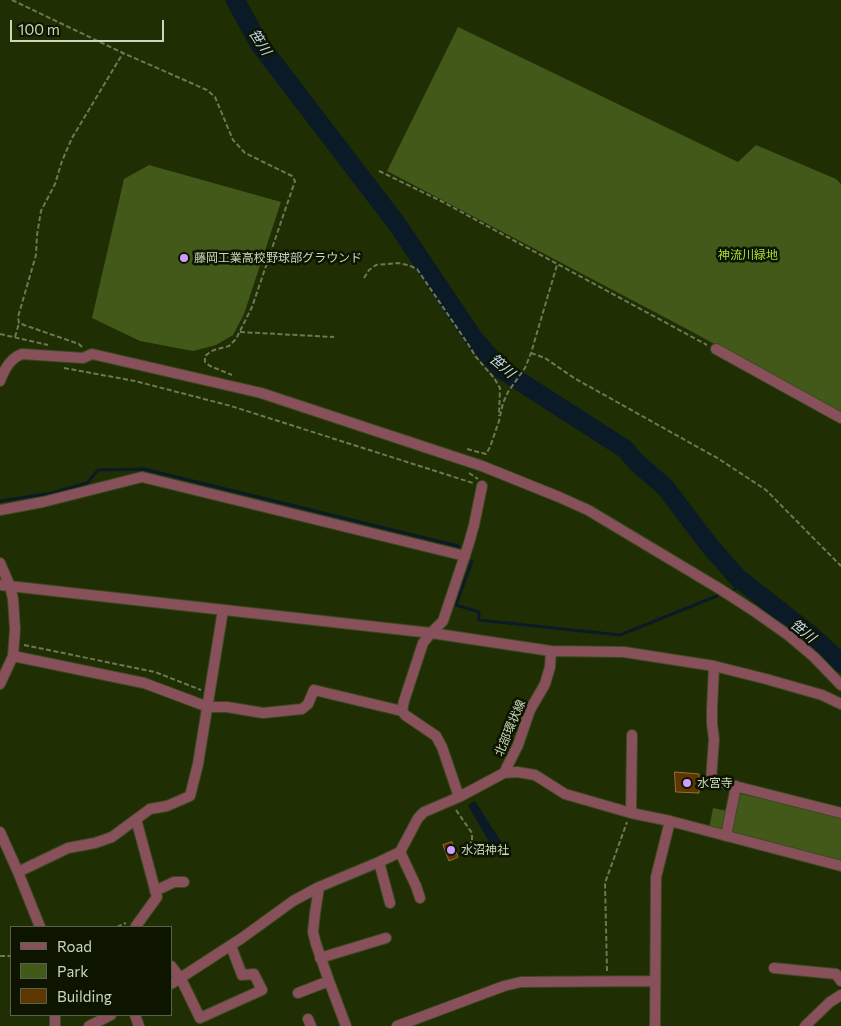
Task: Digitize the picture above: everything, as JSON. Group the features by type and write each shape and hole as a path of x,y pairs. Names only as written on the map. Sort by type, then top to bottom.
{"street":[{"path":"716,349 841,418"},
{"path":"0,381 4,370 16,356 22,354 83,358 92,354 261,393 482,466 559,497 596,515 713,584 788,635 814,657 841,685"},
{"path":"0,510 44,502 142,477 464,556"},
{"path":"402,711 423,643 443,621 474,525 482,486"},
{"path":"0,564 5,585 13,598 15,616 13,656 0,684"},
{"path":"5,585 431,634 551,651 624,652 714,666 822,695 841,704"},
{"path":"18,872 68,848 112,837 150,809 167,806 190,796 198,764 223,610"},
{"name":"北部環状線","path":"400,852 418,818 424,812 455,799 504,773 518,745 530,710 545,684 550,667 551,651"},
{"path":"13,656 144,683 208,707 263,713 302,709 308,704 314,690 402,711 436,736 442,747 455,799"},
{"path":"714,666 712,709 714,739 711,780 841,813"},
{"path":"631,813 632,735"},
{"path":"504,773 517,772 534,775 565,794 631,813 670,821 841,866"},
{"path":"726,836 736,786"},
{"path":"136,819 157,897 136,926"},
{"path":"655,1026 656,878 670,821"},
{"path":"0,832 4,849 18,872 40,926"},
{"path":"172,984 230,946 293,901 319,887 400,852 420,898"},
{"path":"379,862 390,904"},
{"path":"155,891 174,882 184,882"},
{"path":"319,887 313,932 328,981 346,1026"},
{"path":"320,958 386,938"},
{"path":"172,967 181,979 200,1018 262,990 254,974 242,974 230,946"},
{"path":"774,968 836,974 841,981"},
{"path":"298,993 328,981"},
{"path":"396,1026 504,986 521,982 655,981"},
{"path":"805,1026 830,1002 841,995"},
{"path":"89,1026 110,1016"}],"path":[{"path":"12,0 123,53 207,90 215,97 233,140 245,154 292,176 294,181 252,307 236,339 229,346 214,350 206,356 206,362 210,366 236,377"},
{"path":"16,338 19,323 18,317 36,255 41,211 55,184 72,138 123,53"},
{"path":"379,171 441,201 716,349"},
{"path":"364,278 369,270 376,265 398,263 417,269 476,357 500,388 498,421"},
{"path":"462,449 486,454 490,447 503,403 508,392 525,368 531,353 558,264"},
{"path":"19,323 79,344 92,354"},
{"path":"240,332 334,337"},
{"path":"0,334 56,346"},
{"path":"531,353 545,358 574,378 718,459 766,490 841,566"},
{"path":"60,367 135,381 231,406 482,486"},
{"path":"14,643 155,672 205,692 210,692"},
{"path":"455,799 472,833 472,842 465,845"},
{"path":"608,982 605,883 631,813"}],"green space":[{"name":"神流川緑地","path":"458,27 738,162 756,145 836,179 841,184 841,413 685,328 387,171"},
{"name":"藤岡工業高校野球部グラウンド","path":"149,165 281,202 244,314 233,335 216,345 193,351 140,341 92,318 124,179"},
{"path":"741,794 841,818 841,863 733,835 730,830 736,795"},
{"path":"713,808 728,811 725,830 721,832 709,829"}],"water":[{"path":"475,801 502,843 497,848 492,847 468,805"}],"building":[{"name":"水宮寺","path":"675,772 699,774 699,793 676,792"},
{"name":"水沼神社","path":"452,842 458,857 449,861 443,845"}],"waterway":[{"name":"笹川","path":"235,0 260,45 397,224 474,339 502,370 625,449 638,464 665,487 709,545 738,578 811,635 841,663"},
{"path":"0,501 52,493 87,483 98,470 144,469 459,547"},
{"path":"472,561 456,605 479,612 479,620 620,635 717,596"},
{"path":"733,591 743,582"}],"place":[{"name":"藤岡工業高校野球部グラウンド","path":"184,258"},
{"name":"水宮寺","path":"687,783"},
{"name":"水沼神社","path":"451,850"}]}
